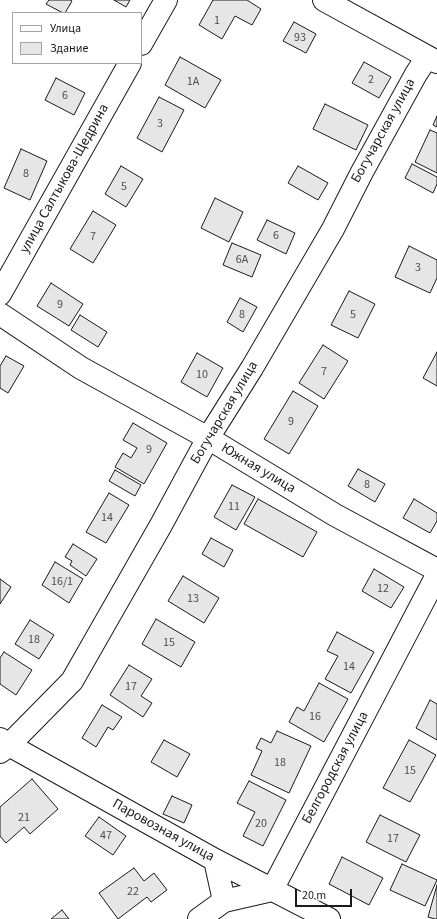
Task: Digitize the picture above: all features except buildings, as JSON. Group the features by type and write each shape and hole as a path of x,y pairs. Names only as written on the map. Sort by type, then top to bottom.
{"street":[{"path":"142,42 166,0"},
{"path":"324,0 432,60"},
{"name":"Богучарская улица","path":"3,745 72,681 161,525 208,438 252,368 333,229 362,172 416,74 432,60"},
{"name":"улица Салтыкова-Щедрина","path":"0,294 129,64"},
{"name":"Южная улица","path":"0,314 81,368 208,438 335,515 437,570"},
{"name":"Белгородская улица","path":"272,890 437,575"},
{"name":"Паровозная улица","path":"3,745 215,860 329,919"},
{"path":"215,860 224,901"},
{"path":"199,919 224,901 272,890"}]}
